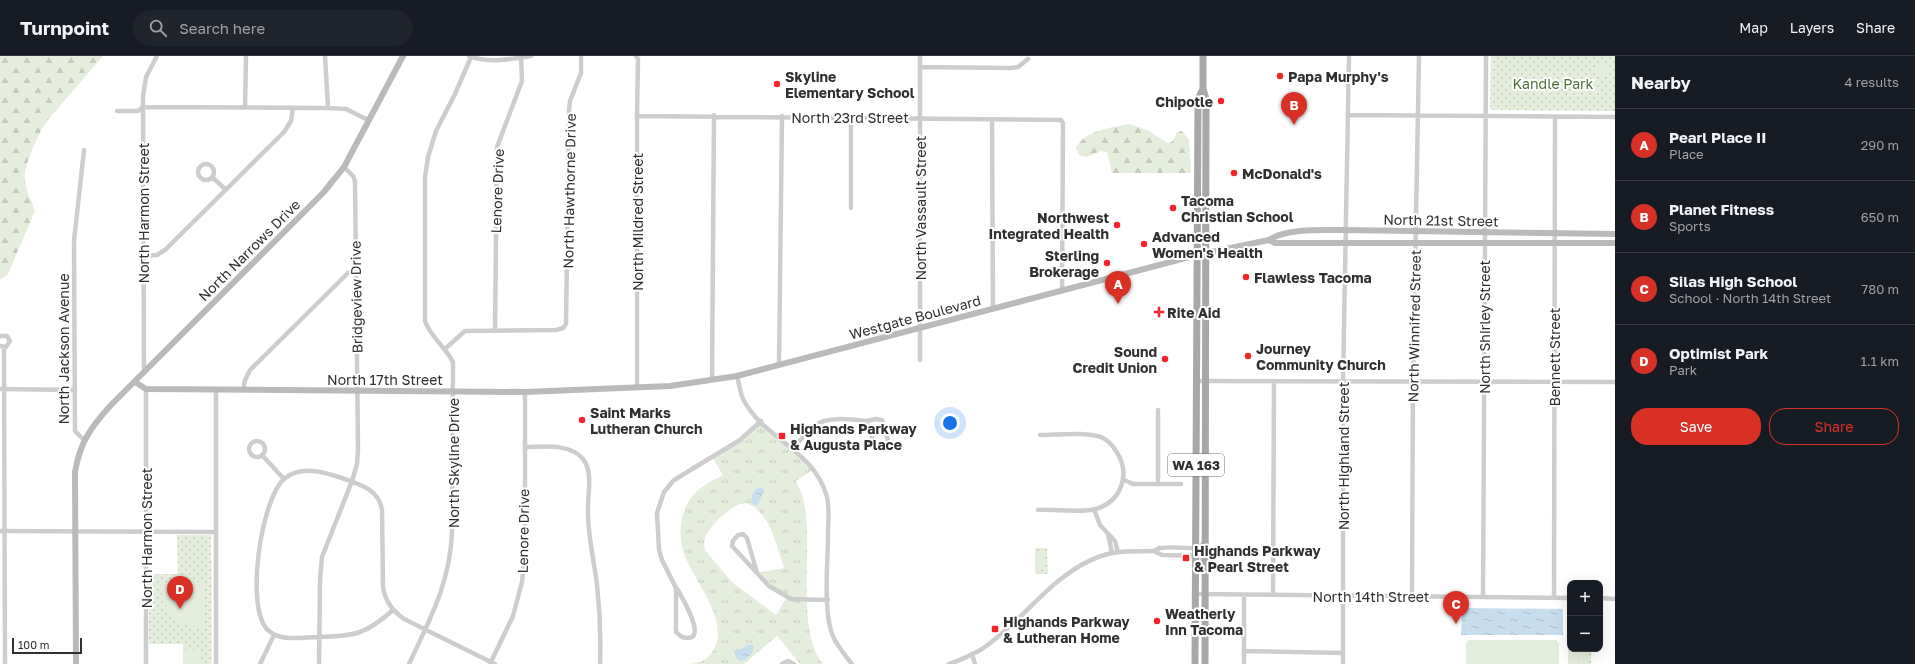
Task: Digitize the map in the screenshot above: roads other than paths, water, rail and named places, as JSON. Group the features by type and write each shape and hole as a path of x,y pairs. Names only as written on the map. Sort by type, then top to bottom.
{"main road":[{"name":"North Narrows Drive","path":"84,440 95,422 308,209 344,166 403,56"},
{"name":"WA 163","path":"1202,56 1202,89 1206,99 1205,664"},
{"name":"WA 163","path":"1195,664 1198,99 1202,89"},
{"name":"North 21st Street","path":"1197,255 1268,240 1278,234 1308,231 1345,230 1615,234"},
{"name":"North 21st Street","path":"1268,240 1275,243 1615,243"},
{"name":"Westgate Boulevard","path":"637,388 670,386 737,376 1197,255"},
{"path":"135,382 146,389"},
{"name":"North 17th Street","path":"146,389 525,392 637,388"},
{"name":"North Jackson Avenue","path":"76,664 75,472 84,440"}],"street":[{"name":"North Harmon Street","path":"144,372 143,107 145,82 157,56"},
{"path":"245,107 246,56"},
{"path":"325,56 328,108"},
{"path":"470,56 486,60 511,60 531,56"},
{"name":"North Skyline Drive","path":"409,664 441,595 451,553 453,362 446,348 430,333 425,321 425,177 431,145 455,94 470,56"},
{"name":"North Hawthorne Drive","path":"495,330 556,330 563,328 567,320 569,110 570,102 581,73 581,56"},
{"name":"North Mildred Street","path":"636,56 638,59 637,388"},
{"name":"North Vassault Street","path":"920,56 920,360"},
{"name":"North Highland Street","path":"1343,664 1343,381 1349,56"},
{"name":"North Winnifred Street","path":"1412,596 1413,382 1419,56"},
{"name":"North Shirley Street","path":"1483,597 1486,56"},
{"name":"Lenore Drive","path":"495,330 497,147 522,82 521,57"},
{"path":"920,67 1011,68 1018,67 1028,59"},
{"path":"117,111 138,111 143,107 328,108 346,109 368,120"},
{"path":"143,256 158,255 165,250 284,132 291,121 293,108"},
{"path":"712,380 714,115"},
{"name":"North 23rd Street","path":"637,116 714,115 1059,119 1062,121 1062,291"},
{"path":"1348,115 1615,117"},
{"path":"779,365 782,116"},
{"path":"851,117 851,208"},
{"name":"Bennett Street","path":"1554,598 1555,117"},
{"path":"992,119 993,309"},
{"name":"North Jackson Avenue","path":"84,150 75,235 75,431 84,440"},
{"name":"Bridgeview Drive","path":"319,664 320,580 322,557 352,482 357,464 358,449 355,181 353,176 344,166"},
{"path":"212,177 225,189"},
{"path":"243,390 245,380 250,370 348,273 356,269"},
{"path":"446,348 464,331 495,330"},
{"path":"0,336 6,335 10,339 9,344 2,346 2,531 5,664"},
{"path":"737,376 743,399 760,421 814,469 827,497 828,600 832,634 840,649 852,664"},
{"path":"1197,381 1615,382"},
{"path":"1273,595 1274,381"},
{"path":"2,389 75,390"},
{"name":"North Harmon Street","path":"146,389 146,664"},
{"path":"216,390 216,664"},
{"name":"Lenore Drive","path":"492,663 513,616 522,582 525,550 525,392"},
{"path":"1158,410 1158,484"},
{"path":"793,449 811,428 820,422 831,420 866,421 876,419 882,420 888,440 886,447 882,449 875,445 866,421"},
{"path":"676,588 676,632 682,636 693,636 695,624 662,560 659,550 658,513 664,492 674,480 740,440 760,421"},
{"path":"1038,510 1094,509 1109,502 1117,495 1124,480 1122,461 1115,449 1106,440 1094,436 1040,435"},
{"path":"525,447 556,447 567,449 579,455 587,466 589,476 588,528 599,613 600,664"},
{"path":"262,455 284,479"},
{"path":"393,610 373,625 356,634 337,638 287,638 274,635 266,628 259,617 257,599 257,563 265,521 274,496 284,479 294,474 309,471 329,474 372,491 381,504 383,587 385,596 393,610 404,619 492,663"},
{"path":"1124,480 1133,484 1181,484"},
{"path":"1094,509 1100,525 1108,534 1115,553"},
{"path":"2,531 215,532"},
{"path":"757,573 748,540 743,535 738,535 733,541 733,548 769,586 790,599 828,600"},
{"path":"1196,552 1201,548 1206,537"},
{"path":"949,664 972,654 994,639 1066,576 1093,560 1115,553 1154,551 1160,548 1196,552 1203,557 1205,570"},
{"name":"North 14th Street","path":"1196,594 1567,598"},
{"path":"1244,595 1244,664"},
{"path":"1603,598 1615,599"},
{"path":"260,664 274,635"},
{"path":"1244,651 1343,653"},
{"path":"972,654 975,664"},
{"path":"782,664 788,661 794,664"}],"water":[{"path":"757,488 762,488 764,490 758,505 754,505 751,503 753,493"},
{"path":"1462,608 1563,609 1563,635 1461,635"},
{"path":"748,644 753,645 752,653 748,658 740,661 735,656 735,651 744,648"}],"place":[{"name":"Papa Murphy's","path":"1280,76"},
{"name":"Skyline Elementary School","path":"777,84"},
{"name":"Chipotle","path":"1221,101"},
{"name":"Planet Fitness","path":"1294,125"},
{"name":"McDonald's","path":"1234,173"},
{"name":"Tacoma Christian School","path":"1173,208"},
{"name":"Northwest Integrated Health","path":"1117,225"},
{"name":"Advanced Women's Health","path":"1144,244"},
{"name":"Sterling Brokerage","path":"1107,263"},
{"name":"Flawless Tacoma","path":"1246,277"},
{"name":"Pearl Place II","path":"1118,304"},
{"name":"Rite Aid","path":"1159,312"},
{"name":"Journey Community Church","path":"1248,356"},
{"name":"Sound Credit Union","path":"1165,359"},
{"name":"Saint Marks Lutheran Church","path":"582,420"},
{"name":"Highands Parkway & Augusta Place","path":"782,436"},
{"name":"Highands Parkway & Pearl Street","path":"1186,558"},
{"name":"Optimist Park","path":"180,609"},
{"name":"Weatherly Inn Tacoma","path":"1157,621"},
{"name":"Silas High School","path":"1456,624"},
{"name":"Highands Parkway & Lutheran Home","path":"995,629"}],"park label":[{"name":"Kandle Park","path":"1553,83"}]}
